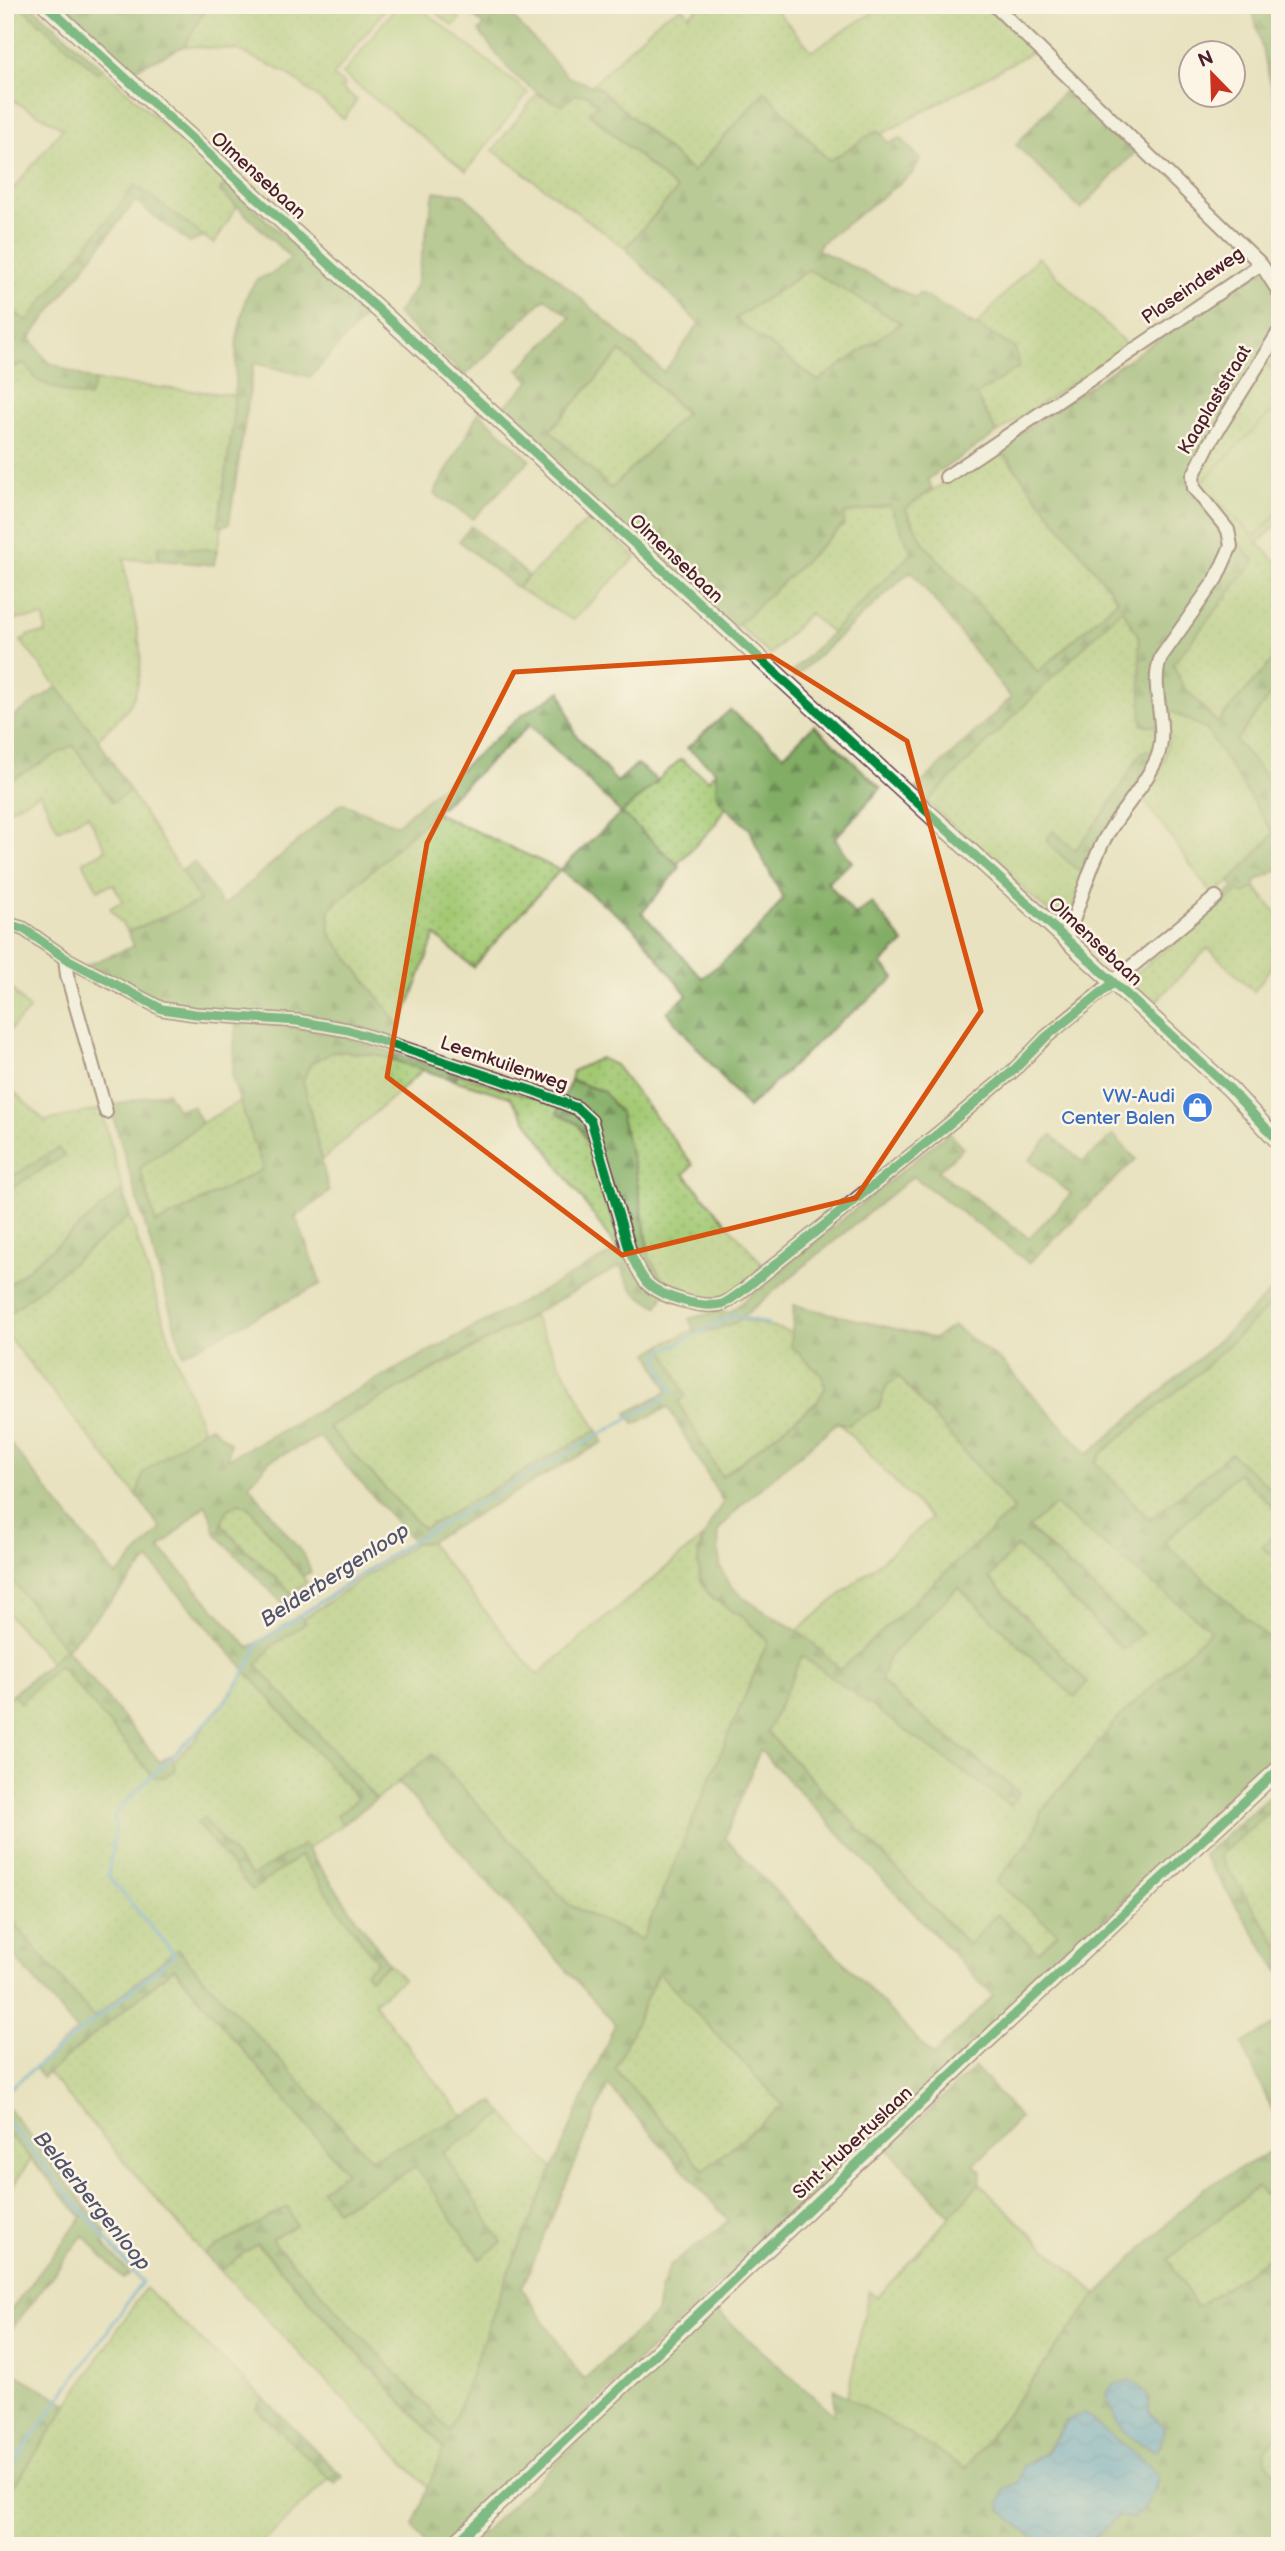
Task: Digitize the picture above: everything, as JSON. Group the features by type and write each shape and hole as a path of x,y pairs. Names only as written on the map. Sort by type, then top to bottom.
{"street":[{"name":"Olmensebaan","path":"46,5 1230,1089 1280,1143"},
{"name":"Plaseindeweg","path":"946,477 1261,264 994,5"},
{"path":"1261,264 1280,294"},
{"name":"Kaaplaststraat","path":"1064,938 1071,927 1104,839 1156,759 1162,734 1157,689 1157,668 1161,657 1216,579 1231,546 1227,530 1194,488 1193,476 1209,444 1280,330"},
{"name":"Leemkuilenweg","path":"5,923 24,929 65,958 162,1009 195,1014 298,1020 348,1030 578,1108 591,1121 630,1254 636,1266 648,1283 661,1293 684,1301 709,1305 723,1304 741,1292 941,1131 1013,1071 1046,1037 1216,897"},
{"path":"65,958 67,975 106,1112"},
{"name":"Sint-Hubertuslaan","path":"453,2546 982,2045 1280,1768"}],"highlighted area":[{"path":"771,656 907,741 981,1011 856,1198 622,1255 387,1077 427,843 514,672"}],"green space":[{"path":"5,5 20,5 97,73 102,68 226,183 220,191 237,206 214,244 135,185 27,322 5,306 5,199 63,128 5,96"},
{"path":"20,5 31,5 102,68 97,73"},
{"path":"60,5 208,5 184,46 131,71"},
{"path":"208,5 388,5 333,76 345,85 342,89 357,100 344,119 287,73 237,50 184,46"},
{"path":"397,5 417,5 528,93 466,171 343,74"},
{"path":"425,5 459,5 465,10 454,26"},
{"path":"459,5 502,5 568,77 599,88 693,172 765,91 829,161 878,130 889,143 901,138 920,159 913,173 820,244 818,250 916,298 919,293 1015,348 1019,367 976,395 997,433 928,479 932,489 905,509 925,545 1038,672 1118,600 999,448 1275,259 1280,266 1280,377 1260,359 1191,491 1255,561 1173,664 1182,685 1217,723 1280,652 1280,682 1236,741 1280,793 1280,869 1256,881 1255,887 1245,894 1239,891 1198,924 1195,921 1234,888 1230,882 1274,834 1206,729 1169,710 1162,677 1160,727 1142,725 1139,637 1122,609 927,802 915,789 1011,698 911,571 795,677 791,673 912,553 890,505 844,514 844,524 733,629 497,414 530,381 518,370 571,317 545,298 465,376 397,314 416,286 434,192 461,193 664,372 699,324 625,248 677,190 589,112 598,105 588,95 576,94 562,105 524,83 506,66 479,31 484,25","holes":["809,270 901,323 818,381 735,319","621,351 686,413 611,489 550,430"]},
{"path":"702,5 779,5 775,9 812,51 884,5 988,5 1034,51 882,134 878,130 829,161 764,92 693,172 599,88 592,85 661,18 683,7 689,15"},
{"path":"1251,5 1279,5 1280,8 1280,120"},
{"path":"1068,87 1136,151 1081,209 1016,145"},
{"path":"537,94 562,105 576,94 588,95 598,105 589,113 677,190 625,248 493,150"},
{"path":"226,183 368,313 310,377 254,363 229,524 218,526 233,425 237,338 246,297 256,280 275,272 291,258 220,190"},
{"path":"135,185 204,236 190,243 135,201 30,338 48,362 95,381 89,398 38,381 24,363 5,369 5,352 16,340 5,325 5,306 27,321"},
{"path":"1038,257 1128,346 997,433 976,395 1019,367 1015,348 976,326"},
{"path":"809,270 901,323 818,381 735,319"},
{"path":"621,351 686,414 611,490 550,431"},
{"path":"1260,359 1280,377 1280,522 1258,543 1280,565 1280,652 1217,723 1182,685 1173,664 1254,561 1191,491"},
{"path":"24,363 88,398 95,381 234,395 233,425 218,526 223,525 217,550 159,546 158,560 124,559 140,649 138,685 128,708 98,739 21,641 29,635 46,633 44,617 5,620 5,369"},
{"path":"1280,403 1280,511 1255,537 1200,484"},
{"path":"479,412 530,460 473,519 434,494"},
{"path":"999,448 1118,600 1038,672 925,545 905,508"},
{"path":"890,505 913,553 832,633 809,613 770,655 736,623 844,525 843,514"},
{"path":"590,518 636,557 573,620 517,588"},
{"path":"471,526 528,575 517,588 459,541"},
{"path":"159,546 217,550 214,565 158,560"},
{"path":"1122,608 1139,637 1142,680 1160,727 1154,756 1141,753 1108,808 1075,851 1053,832 1047,841 1088,871 1066,928 927,802"},
{"path":"1280,682 1280,793 1235,741"},
{"path":"57,687 98,739 130,791 113,802 73,745 5,783 5,745 10,742 5,736 5,722"},
{"path":"561,691 575,734 617,782 637,764 658,781 622,813 680,867 642,913 702,978 746,941 783,898 750,829 725,807 716,794 716,771 687,748 730,710 784,755 814,725 881,788 835,838 852,862 827,882 855,915 872,903 904,943 881,964 895,978 828,1032 748,1108 667,1012 687,995 634,928 560,870 621,813 530,725 329,910 330,934 401,1027 394,1038 338,1023 226,1012 162,1001 87,965 134,946 128,932 200,901 181,871 194,862 223,906 342,803 397,825 522,715"},
{"path":"1169,710 1206,729 1274,834 1230,882 1212,895 1142,797 1161,766 1167,746"},
{"path":"73,745 112,802 130,791 200,901 128,932 110,908 123,901 113,884 98,890 83,862 106,850 88,815 58,830 40,793 5,812 5,783"},
{"path":"1147,750 1154,756 1088,871 1075,868 1046,841 1053,831 1075,850 1108,808 1141,753"},
{"path":"681,759 708,780 716,771 716,794 725,807 714,826 677,864 621,813"},
{"path":"434,812 560,870 473,967 435,935 401,1027 330,934 329,910"},
{"path":"1255,887 1280,917 1280,954 1254,992 1208,948 1151,1006 1126,981 1239,891 1245,894"},
{"path":"5,980 29,1010 5,1035"},
{"path":"236,1022 298,1027 345,1037 458,1074 454,1080 378,1055 335,1051 310,1064 303,1080 329,1192 296,1217 321,1284 183,1354 110,1106 167,1092 177,1109 193,1106 202,1123 140,1168 156,1224 263,1169 232,1078"},
{"path":"335,1050 378,1055 424,1069 321,1161 303,1080 310,1064"},
{"path":"600,1058 615,1065 693,1165 684,1174 765,1267 730,1295 712,1298 668,1287 650,1259 635,1170 604,1092 571,1080 573,1071"},
{"path":"458,1074 560,1106 557,1113 578,1124 591,1149 620,1244 618,1250 510,1097 454,1080"},
{"path":"5,1080 45,1121 101,1109 123,1190 5,1288 5,1192 64,1155 58,1148 5,1181"},
{"path":"571,1080 604,1092 620,1113 635,1170 650,1259 668,1287 658,1306 634,1290 620,1266 328,1427 423,1529 597,1430 603,1442 429,1542 415,1543 320,1437 269,1461 249,1485 305,1557 311,1572 303,1576 248,1506 239,1503 232,1506 225,1514 222,1525 293,1594 283,1604 215,1533 212,1518 205,1505 160,1548 249,1648 299,1615 306,1623 273,1645 257,1665 376,1799 343,1824 337,1816 358,1799 149,1560 66,1649 5,1571 5,1437 116,1576 161,1529 137,1496 143,1473 188,1439 210,1426 230,1443 228,1459 618,1250 620,1243 593,1151 578,1124 557,1113"},
{"path":"240,1101 263,1169 156,1224 140,1168 202,1123"},
{"path":"949,1132 963,1148 938,1171 1029,1238 1071,1194 1029,1160 1051,1135 1083,1162 1113,1135 1136,1159 1029,1263 913,1176 735,1323 707,1332 694,1330 689,1319 710,1313 730,1312"},
{"path":"58,1148 64,1156 5,1192 5,1181"},
{"path":"123,1190 130,1216 5,1317 5,1288"},
{"path":"130,1216 173,1349 203,1430 144,1473 137,1496 5,1333 5,1317"},
{"path":"1280,1283 1280,1301 1277,1299 1203,1369 1103,1452 1095,1462 1150,1520 1231,1453 1280,1497 1280,1514 1238,1473 1164,1542 1280,1649 1280,1753 1245,1782 1119,1906 711,2291 447,2546 426,2546 413,2526 444,2447 257,2243 221,2271 204,2254 287,2207 296,2225 271,2239 450,2431 508,2273 615,2024 398,1782 432,1754 569,1905 642,1940 768,1641 744,1618 712,1597 701,1582 698,1558 701,1546 723,1502 668,1407 635,1424 627,1413 668,1391 649,1353 662,1345 686,1396 678,1402 722,1477 817,1402 825,1388 822,1376 791,1346 794,1305 934,1338 954,1326 1002,1362 1088,1454 1196,1361","holes":["899,1377 1014,1509 840,1670 802,1634 751,1603 729,1583 720,1564 719,1530 741,1505 838,1422 847,1425 879,1407 887,1385","1055,1505 1211,1630 1119,1718 1041,1812 1034,1834 996,1882 1058,1933 1038,1952 997,1914 968,1945 767,1732 802,1656 1011,1806 1019,1793 899,1699 881,1681 888,1658 958,1587 1075,1698 1087,1682 989,1578 1017,1546 1124,1650 1142,1633 1028,1528","760,1750 993,1996 933,2056 725,1838","658,1972 783,2105 704,2170 615,2069","608,2085 729,2221 670,2266 660,2290 656,2314 583,2380 522,2288"]},
{"path":"1277,1298 1280,1301 1280,1497 1231,1453 1150,1520 1095,1462 1103,1452 1203,1369"},
{"path":"533,1316 597,1430 423,1529 328,1427"},
{"path":"740,1319 792,1332 792,1346 822,1376 826,1388 817,1402 721,1477 678,1401 662,1345 694,1330 707,1332"},
{"path":"899,1376 1014,1509 840,1671 797,1631 931,1519 838,1422 879,1407 887,1385"},
{"path":"1238,1472 1280,1514 1280,1527 1269,1554 1278,1551 1280,1554 1280,1649 1164,1542"},
{"path":"239,1503 248,1506 307,1582 293,1594 222,1525 227,1511"},
{"path":"1055,1504 1212,1630 1119,1718 1041,1812 1034,1834 996,1882 1059,1932 1038,1952 969,1945 767,1732 802,1655 1011,1806 1019,1792 899,1699 881,1681 888,1658 958,1587 1075,1698 1087,1682 989,1578 1017,1546 1123,1650 1141,1633 1028,1527"},
{"path":"1280,1527 1280,1549 1269,1554 1262,1547"},
{"path":"703,1537 698,1553 726,1607 742,1617 768,1641 643,1940 569,1905 432,1754 376,1799 256,1665 273,1645 306,1623 303,1619 415,1543 429,1542 537,1675"},
{"path":"5,1571 66,1649 51,1662 5,1611"},
{"path":"66,1649 160,1762 170,1755 175,1765 174,1771 164,1777 154,1777 59,1665 20,1703 13,1694"},
{"path":"59,1665 154,1777 175,1765 173,1761 194,1741 246,1671 358,1799 337,1815 343,1824 307,1849 304,1845 252,1877 203,1818 252,1890 300,1855 378,1963 366,1973 371,1978 389,1964 403,1979 374,2003 464,2117 371,2159 177,1950 94,2018 5,1912 5,1702 13,1694 20,1703"},
{"path":"1280,1787 1280,1802 1219,1856 1280,1948 1280,1973 1203,1855"},
{"path":"1280,1802 1280,1948 1219,1856"},
{"path":"203,1818 252,1876 304,1844 389,1964 370,1978 365,1972 377,1962 300,1856 252,1890 196,1823"},
{"path":"5,1912 94,2018 177,1949 371,2159 494,2102 504,2114 443,2153 502,2242 480,2259 416,2167 337,2210 321,2190 346,2172 174,1968 42,2078 35,2067 77,2031 5,1945"},
{"path":"174,1968 347,2172 338,2210 416,2167 502,2242 443,2153 504,2114 553,2169 508,2273 450,2432 270,2239 287,2207 204,2254 48,2073"},
{"path":"658,1972 784,2106 704,2170 615,2069"},
{"path":"1280,2021 1280,2127 1242,2044"},
{"path":"975,2067 1020,2118 974,2165 982,2172 980,2183 950,2216 888,2149"},
{"path":"5,2104 106,2232 103,2244 130,2274 123,2279 83,2235 5,2338 5,2318 82,2217 5,2130"},
{"path":"5,2130 31,2159 5,2198"},
{"path":"1280,2147 1280,2184 1264,2195 1258,2187 1168,2259 1197,2307 1280,2250 1280,2433 1265,2449 1266,2462 1280,2478 1280,2536 1266,2546 1086,2546 1118,2516 1148,2502 1156,2489 1158,2477 1065,2421 1045,2453 1023,2465 1040,2541 1066,2546 1010,2546 996,2539 985,2546 468,2546 716,2310 834,2415 834,2389 966,2468 1097,2294 1202,2189"},
{"path":"980,2183 1024,2228 1097,2294 966,2468 847,2398 869,2291 877,2298"},
{"path":"1280,2184 1280,2250 1197,2307 1168,2259 1258,2186 1264,2195"},
{"path":"256,2243 444,2448 429,2489 221,2271"},
{"path":"145,2288 263,2398 257,2408 330,2478 259,2546 5,2546 5,2499"},
{"path":"5,2368 69,2404 5,2499"},
{"path":"263,2398 343,2477 335,2484 256,2408"},
{"path":"1280,2433 1280,2478 1266,2462 1265,2449"}],"water":[{"path":"1129,2380 1145,2392 1149,2400 1149,2411 1164,2428 1161,2444 1156,2450 1128,2435 1113,2414 1106,2393 1114,2385"},
{"path":"1084,2414 1149,2465 1158,2476 1155,2489 1132,2519 1118,2516 1086,2546 1041,2541 1001,2510 1000,2504 1005,2489 1019,2482 1023,2465 1050,2448 1068,2420"}],"waterway":[{"name":"Belderbergenloop","path":"673,1393 659,1361 659,1353 734,1315 768,1324"},
{"name":"Belderbergenloop","path":"5,2092 175,1955 108,1876 116,1825 114,1816 194,1736 231,1694 258,1644 407,1544 666,1397"},
{"name":"Belderbergenloop","path":"5,2119 142,2282 5,2476"}],"cycle path":[{"path":"46,5 1230,1089 1280,1143"},
{"path":"5,923 24,929 65,958 162,1009 297,1021 348,1030 537,1092 577,1108 591,1121 630,1253 642,1276 662,1293 704,1305 722,1304 741,1292 941,1131 1013,1071 1046,1037 1113,983"},
{"path":"453,2546 982,2045 1280,1768"}],"place":[{"name":"VW-Audi Center Balen","path":"1198,1107"}]}
